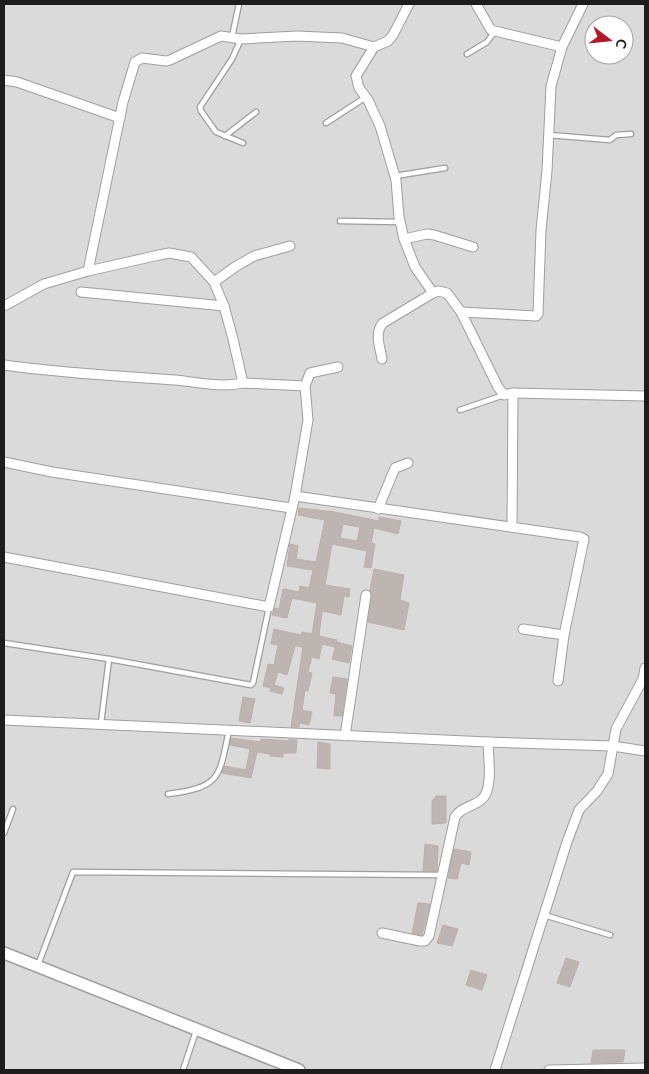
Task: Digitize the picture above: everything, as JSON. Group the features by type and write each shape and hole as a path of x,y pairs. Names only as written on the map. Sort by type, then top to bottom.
{"street":[{"path":"410,4 388,41 374,47 356,76 359,88 366,97 380,126 395,176 404,240 414,267 433,293"},
{"path":"476,4 491,30 562,47"},
{"path":"461,312 536,316 538,314 541,230 547,171 551,86 562,47 583,4"},
{"path":"88,271 120,118 138,59 147,58 166,61 215,37 221,36 236,38 297,36 342,38 374,47"},
{"path":"4,80 17,82 120,118"},
{"path":"404,240 427,234 473,247"},
{"path":"214,282 254,256 290,246"},
{"path":"4,306 44,284 88,271 168,253 191,257 214,282 224,306 243,383"},
{"path":"382,359 378,334 379,327 438,291 447,293 461,312 498,387 509,394 645,396"},
{"path":"82,292 224,306"},
{"path":"4,365 55,372 177,380 231,386 243,383 305,386"},
{"path":"4,557 269,607 295,496 308,420 305,386 310,373 338,367"},
{"path":"509,394 512,527"},
{"path":"4,462 52,472 291,508"},
{"path":"378,509 396,468 408,463"},
{"path":"295,496 584,539 564,635 558,681"},
{"path":"345,736 366,595"},
{"path":"523,629 564,635"},
{"path":"495,1070 543,914 579,810 597,791 608,774 616,728 642,679 645,668"},
{"path":"4,720 613,746 645,751"},
{"path":"382,933 420,941 425,941 429,936 455,817 459,810 482,799 488,789 488,742"},
{"path":"4,953 299,1070"},
{"path":"549,1070 645,1068"}],"lane":[{"path":"239,4 232,59 200,107 216,132 243,142"},
{"path":"467,54 487,42 495,31"},
{"path":"326,123 366,97"},
{"path":"224,136 256,112"},
{"path":"548,135 610,140 616,135 631,134"},
{"path":"395,176 445,168"},
{"path":"340,221 400,222"},
{"path":"460,410 509,394"},
{"path":"4,643 108,659 251,685 253,684 269,607"},
{"path":"101,724 108,659"},
{"path":"168,794 194,790 214,780 222,767 229,730"},
{"path":"4,833 12,809"},
{"path":"37,967 73,872 442,875"},
{"path":"543,914 610,935"},
{"path":"184,1070 197,1030"}],"shaded area":[{"path":"4,4 645,4 645,1070 4,1070"}],"building":[{"path":"299,508 335,512 379,521 379,517 401,521 398,534 374,528 371,543 375,544 371,568 364,567 367,551 332,544 325,585 350,589 349,597 344,596 341,615 322,611 319,636 337,640 335,647 322,644 319,659 312,657 308,672 312,673 308,691 305,690 302,710 312,712 309,725 300,723 299,727 291,727 303,647 295,646 287,675 278,672 274,685 284,688 282,694 270,691 271,688 263,686 268,664 274,665 278,645 271,644 274,629 301,635 302,632 312,634 317,603 292,598 287,618 272,615 275,608 279,609 283,589 299,592 300,586 309,588 313,570 287,566 290,544 298,546 296,559 316,562 325,520 298,515","holes":["343,524 360,527 357,541 340,538"]},
{"path":"374,569 404,575 400,600 409,603 404,630 368,622 372,596 370,590"},
{"path":"337,642 352,646 349,663 332,659"},
{"path":"333,677 347,679 342,716 334,716 336,694 330,693"},
{"path":"243,697 255,699 250,723 239,721"},
{"path":"231,738 260,742 261,739 297,740 296,753 283,753 283,757 257,752 251,778 222,773 225,766 246,770 250,749 230,745"},
{"path":"318,742 330,744 330,769 317,768"},
{"path":"436,796 446,796 446,823 432,824 432,801"},
{"path":"425,844 438,846 437,871 423,871"},
{"path":"454,849 471,852 469,865 461,863 457,879 448,878"},
{"path":"418,903 430,904 422,935 412,933"},
{"path":"443,925 458,929 452,946 437,943"},
{"path":"566,958 579,962 570,987 557,983"},
{"path":"471,970 487,975 482,990 466,985"},
{"path":"593,1050 625,1050 623,1062 591,1063"}]}
